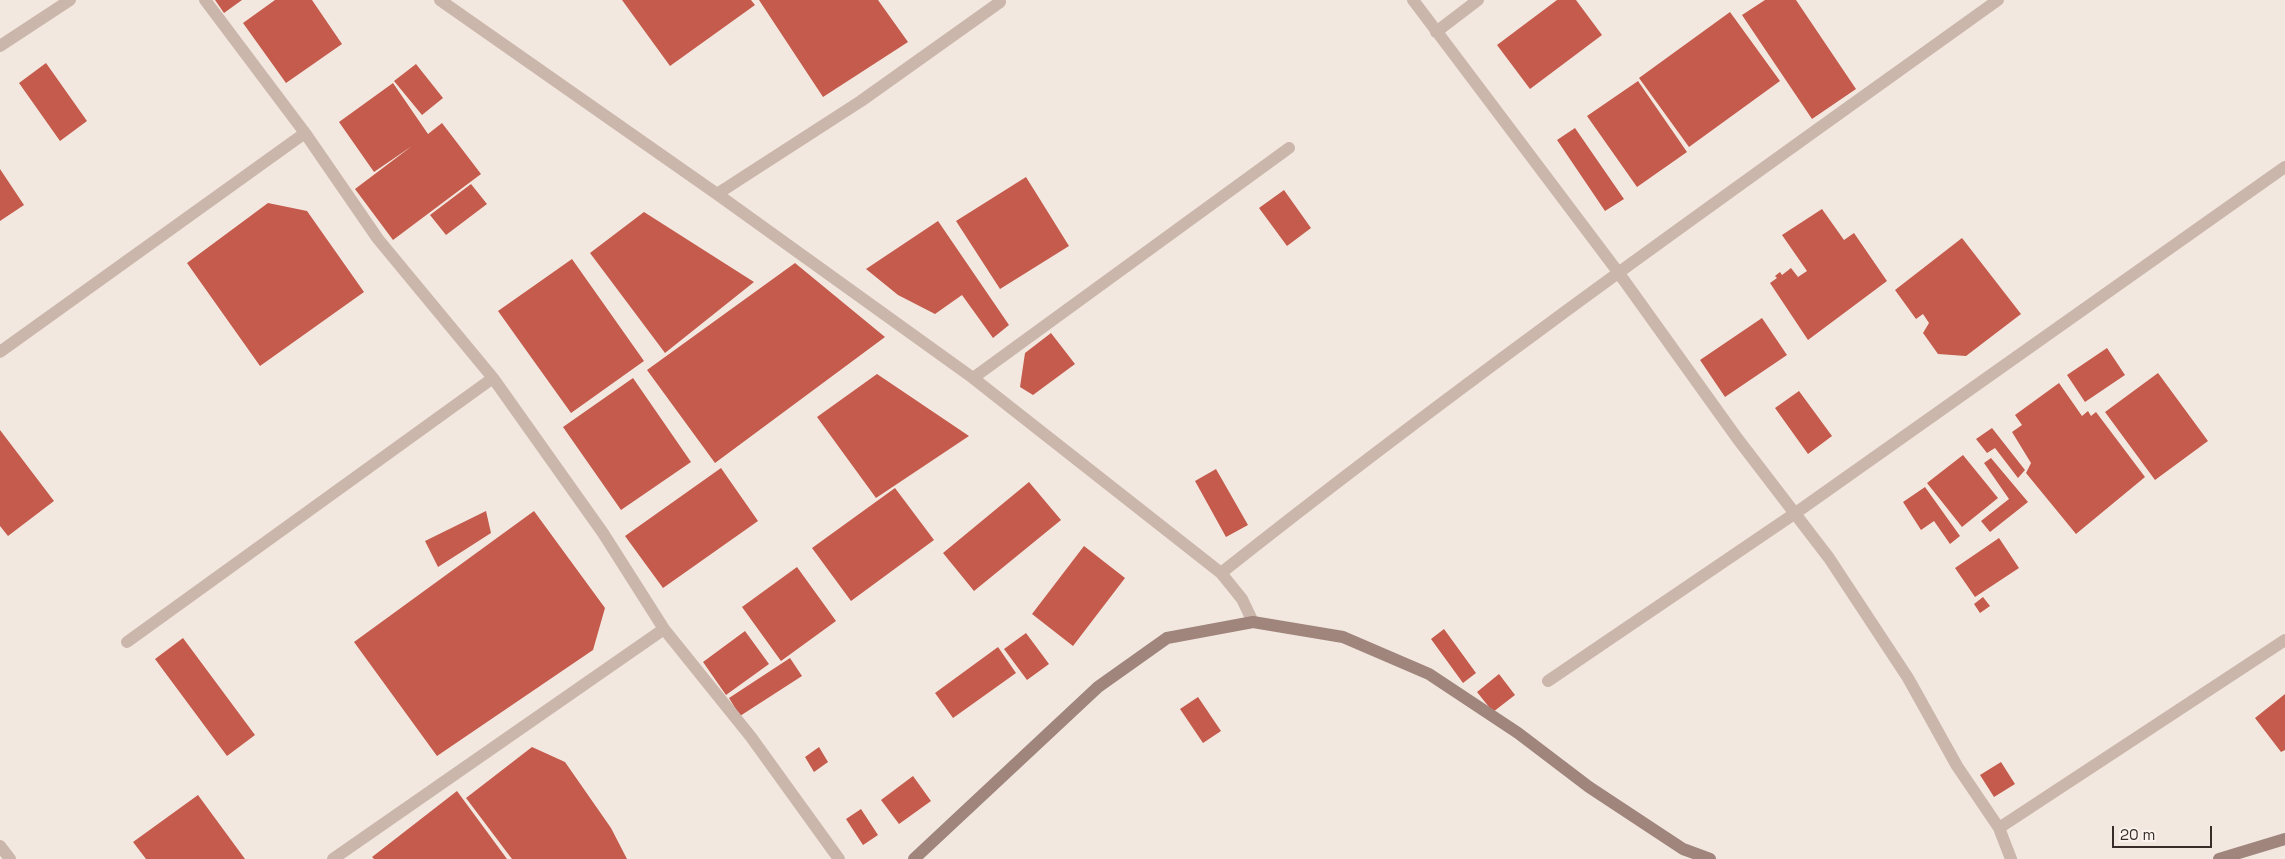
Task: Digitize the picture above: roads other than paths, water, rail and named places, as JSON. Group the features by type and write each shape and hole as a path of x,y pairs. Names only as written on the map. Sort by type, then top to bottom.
{"main road":[{"path":"914,859 1105,681 1167,638 1253,622 1343,637 1429,674 1518,733 1596,792 1683,848 1710,859"},
{"path":"2219,859 2285,839"}],"street":[{"path":"0,46 70,0"},
{"path":"205,0 305,133 378,239 493,378 603,533 664,629 751,737 839,859"},
{"path":"440,0 717,194 973,378 1221,573 1242,599 1253,622"},
{"path":"1413,0 1618,272 1738,438 1796,512 1829,558 1908,678 1957,766 1999,828 2011,859"},
{"path":"1436,32 1478,0"},
{"path":"1221,573 1352,469 1618,272 1998,0"},
{"path":"717,194 861,100 1000,2"},
{"path":"0,352 305,133"},
{"path":"973,378 1289,148"},
{"path":"1548,681 1796,512 2285,167"},
{"path":"127,642 493,378"},
{"path":"333,859 664,629"},
{"path":"1999,828 2285,640"},
{"path":"0,846 10,859"}]}
